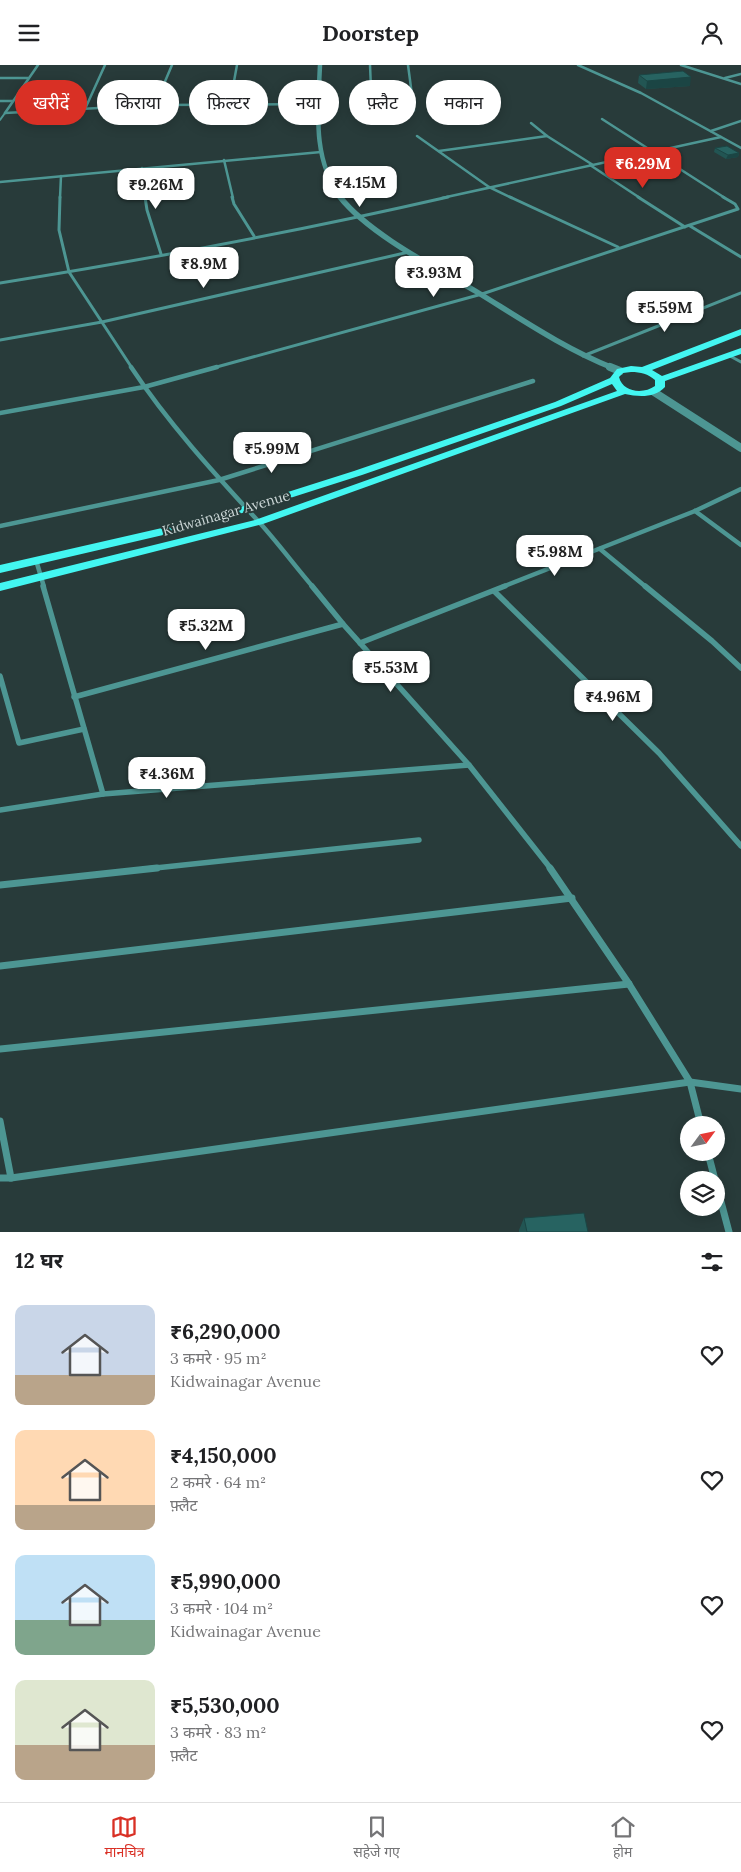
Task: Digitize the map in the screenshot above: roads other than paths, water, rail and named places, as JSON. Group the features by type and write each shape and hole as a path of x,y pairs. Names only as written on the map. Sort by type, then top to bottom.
{"main road":[{"path":"643,370 741,332"},
{"path":"660,380 741,351"},
{"path":"631,369 643,370 654,374 660,380 660,387 654,392 638,394 625,391 616,384 617,376 631,369"},
{"name":"Kidwainagar Avenue","path":"0,569 176,528 245,509 558,404 617,376"},
{"name":"Kidwainagar Avenue","path":"0,587 259,522 625,391"}],"street":[{"path":"15,113 6,113 12,101 38,65"},
{"path":"87,105 105,65"},
{"path":"166,80 172,65"},
{"path":"234,80 237,65"},
{"path":"319,80 320,65"},
{"path":"370,65 371,80"},
{"path":"408,65 410,80"},
{"path":"578,65 606,76 741,148"},
{"path":"681,65 741,84"},
{"path":"724,79 741,74"},
{"path":"0,78 28,78"},
{"path":"0,101 12,101"},
{"path":"0,413 144,387 482,294 738,209 735,204 602,119"},
{"path":"711,131 741,121"},
{"path":"531,123 547,136 685,227"},
{"path":"317,125 321,152 327,174 337,193 359,217 410,252 617,376"},
{"path":"417,136 489,187 619,247"},
{"path":"438,151 547,136"},
{"path":"0,283 69,272 359,217 720,137"},
{"path":"0,182 321,152"},
{"path":"224,160 234,204 254,236"},
{"path":"142,168 147,210 161,254"},
{"path":"61,176 59,230 69,272 144,387 219,480 259,522 343,624 469,765 572,898 629,984 690,1083 699,1116"},
{"path":"690,226 741,257"},
{"path":"0,340 102,322 410,252"},
{"path":"583,356 741,293"},
{"path":"730,356 741,362"},
{"path":"0,526 219,480 533,381"},
{"path":"654,392 741,448"},
{"path":"360,643 695,511 741,489"},
{"path":"695,511 741,545"},
{"path":"600,549 741,667"},
{"path":"36,560 103,794"},
{"path":"494,591 659,753 741,847"},
{"path":"74,697 343,624"},
{"path":"0,676 19,743 84,729"},
{"path":"0,809 103,794 469,765"},
{"path":"0,885 419,840"},
{"path":"0,966 572,898"},
{"path":"0,1049 629,984"},
{"path":"0,1178 11,1179 690,1083 741,1089"},
{"path":"0,1121 11,1179"},
{"path":"725,1216 729,1232"}],"lane":[{"path":"0,120 6,113"}]}
